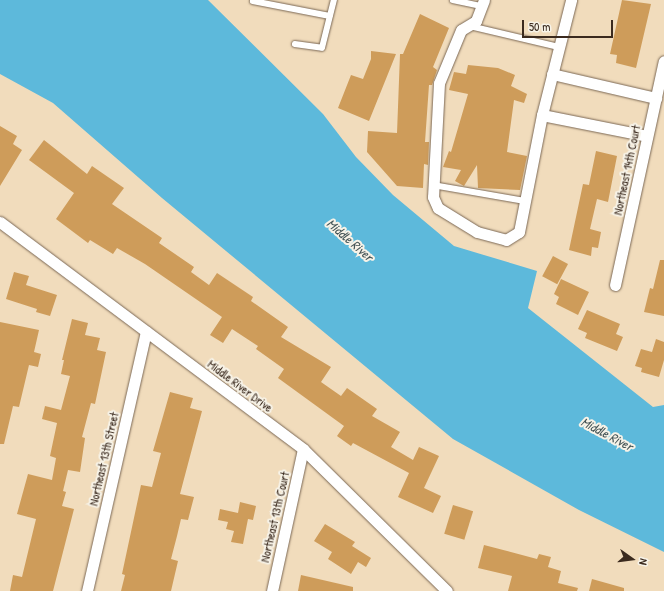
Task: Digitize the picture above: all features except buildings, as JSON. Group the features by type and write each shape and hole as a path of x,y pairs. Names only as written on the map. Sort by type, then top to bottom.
{"street":[{"path":"483,3 476,21 461,30 439,84 433,197 438,208 477,232 506,240 519,232 542,115 571,0"},
{"name":"Northeast 14th Court","path":"615,285 664,61"},
{"path":"552,74 656,98"},
{"path":"542,115 647,136"},
{"name":"Middle River Drive","path":"0,222 303,449 447,591"},
{"name":"Northeast 13th Street","path":"87,591 146,332"},
{"name":"Northeast 13th Court","path":"272,591 303,449"}],"lane":[{"path":"295,44 322,48 334,0"},
{"path":"453,0 483,3"},
{"path":"253,1 330,16"},
{"path":"468,26 559,47"},
{"path":"433,186 525,201"}],"water":[{"name":"Middle River","path":"0,0 208,0 323,114 356,157 393,195 454,246 537,271 528,308 653,407 664,405 664,552 579,510 453,439 162,198 53,103 0,74"}]}
